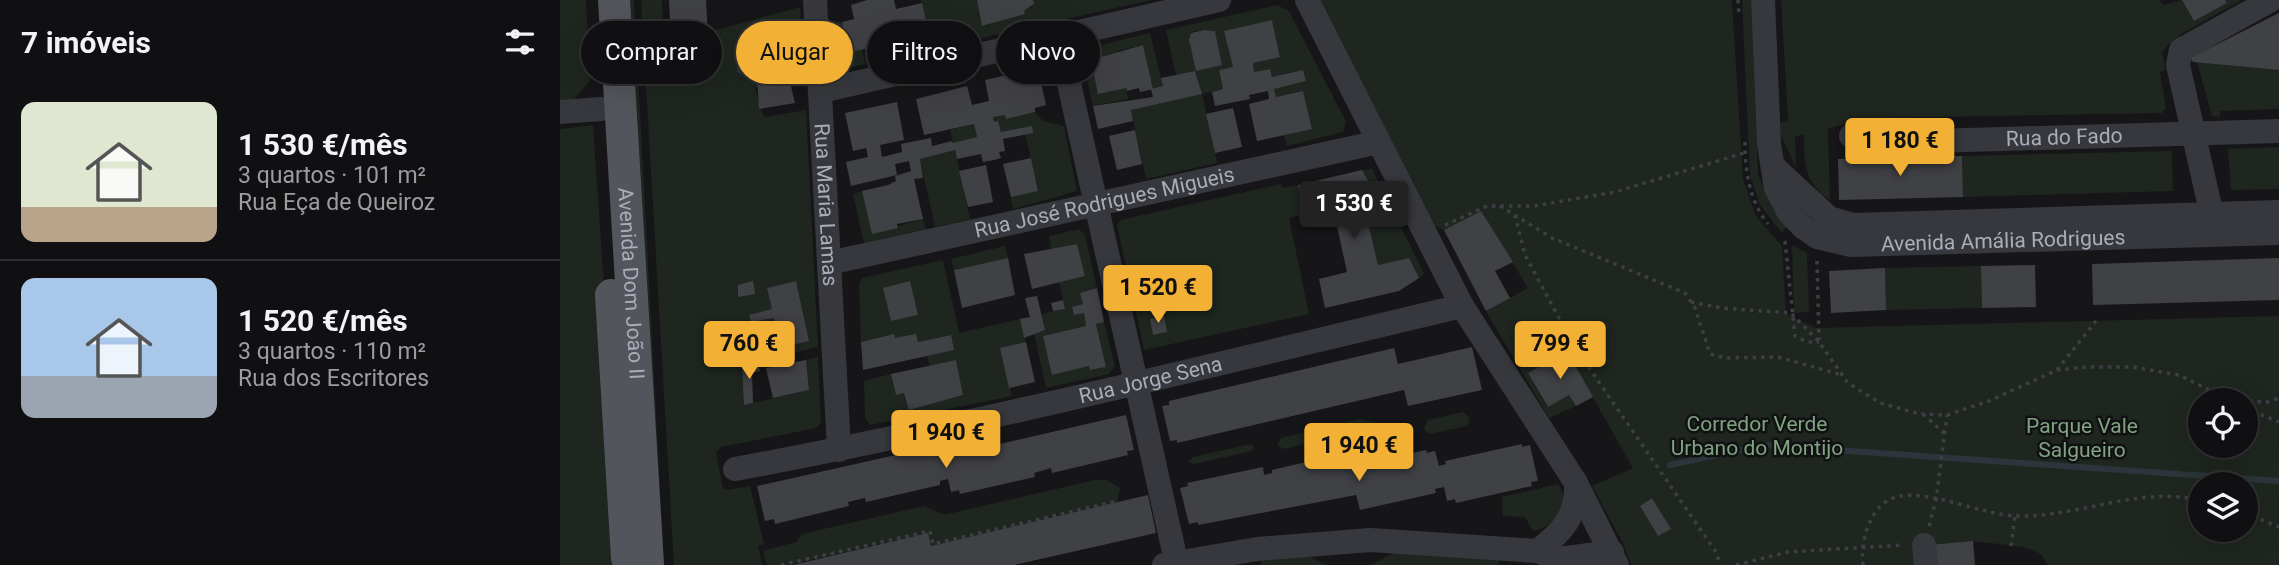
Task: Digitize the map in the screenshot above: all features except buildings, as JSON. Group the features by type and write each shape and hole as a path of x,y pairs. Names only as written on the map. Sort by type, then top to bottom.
{"main road":[{"name":"Avenida Dom João II","path":"595,0 627,565"},
{"name":"Avenida Dom João II","path":"614,0 648,565"}],"street":[{"name":"Rua Maria Lamas","path":"815,0 839,450"},
{"path":"1100,29 1219,0"},
{"path":"1307,0 1462,306 1576,483 1615,559 1559,559 1537,551"},
{"path":"1763,0 1771,155"},
{"path":"2214,224 2196,134 2178,65 2181,50 2271,0"},
{"path":"821,91 996,53"},
{"path":"1069,84 1138,383 1173,564 1257,549 1349,553 1370,540 1507,557 1537,551 1560,535 1572,517 1576,483"},
{"path":"560,112 601,108"},
{"name":"Rua do Fado","path":"1851,136 1865,143 2279,131"},
{"name":"Rua José Rodrigues Migueis","path":"829,263 1378,142"},
{"name":"Avenida Amália Rodrigues","path":"1771,155 1829,218 1853,225 2071,228 2214,224 2279,212"},
{"name":"Avenida Amália Rodrigues","path":"2214,224 2279,233"},
{"name":"Rua Jorge Sena","path":"734,469 839,450 1462,306"}],"path":[{"path":"1425,234 1487,206 1534,206 1615,192 1771,155"},
{"path":"1500,206 1552,238 1685,293 1691,302 1710,354 1726,358 1778,356 1842,375"},
{"path":"1515,215 1525,255 1574,346 1716,552 1720,565"},
{"path":"1786,243 1795,336 1807,342 1819,342"},
{"path":"1818,267 1819,342"},
{"path":"1691,302 1723,308 1791,313 1819,342 1848,383 1880,403 1923,414 1947,415 1989,401 2057,370 2088,367 2152,369 2179,375 2206,388"},
{"path":"2057,370 2096,321"},
{"path":"2258,402 2279,398"},
{"path":"2258,413 2279,422"},
{"path":"1923,414 1945,435"},
{"path":"1936,500 1947,415"},
{"path":"1863,565 1861,545 1871,520 1899,496 1936,500 2015,516 2131,497 2178,495 2188,497"},
{"path":"781,565 930,531 933,544 1117,501"},
{"path":"2011,546 2015,516"},
{"path":"2258,518 2279,527"},
{"path":"1736,565 1788,552 1861,545 1897,545"}],"green space":[{"path":"560,0 586,0 587,21 581,21 581,84 587,84 574,99 560,103"},
{"path":"622,0 634,0 635,21 623,21"},
{"path":"641,0 662,0 663,21 642,21"},
{"path":"921,0 977,0 982,21 926,21"},
{"path":"1033,0 1151,0 1058,21 1000,21 1025,14 1024,11 1032,7"},
{"path":"1318,0 1732,0 1743,179 1756,216 1782,246 1786,314 1816,328 2279,316 2279,565 2048,565 2041,554 2024,547 1973,541 1918,565 1631,565 1623,543 1592,486 1633,468 1567,352 1528,373 1547,407 1569,395 1576,406 1549,418 1486,311 1528,288 1481,211 1444,230 1433,225","holes":["1652,498 1670,529 1658,536 1640,506"]},
{"path":"1742,0 1751,0 1758,175 1773,209 1787,226 1782,233 1760,205 1750,176"},
{"path":"1781,0 2160,0 2163,5 2182,0 2194,21 2226,3 2225,0 2242,0 2179,35 2180,40 2169,44 2162,53 2166,70 2160,72 2166,108 2162,113 1883,118 1882,134 1868,130 1862,118 1828,129 1830,200 1821,194 1810,179 1805,163 1804,134 1795,137 1796,168 1776,124 1788,120"},
{"path":"1277,5 1289,11 1346,122 1343,132 1287,146 1284,135 1312,128 1303,91 1276,97 1274,89 1306,81 1303,70 1272,77 1270,69 1254,72 1253,63 1280,56 1272,20 1224,31 1233,67 1219,70 1223,89 1202,94 1217,163 1146,179 1131,110 1201,93 1196,71 1176,75 1166,30","holes":["1215,31 1222,65 1196,70 1189,40 1191,32"]},
{"path":"800,7 801,21 748,21"},
{"path":"982,22 983,26 996,22 996,35 982,38"},
{"path":"736,24 736,84 758,84 755,88 764,117 806,110 818,347 742,365 745,405 809,390 806,360 818,357 821,423 816,428 721,447 716,453 723,488 728,490 750,486 764,544 758,546 762,565 674,565 646,84 722,84 722,28","holes":["796,281 809,340 780,348 774,318 751,322 749,315 772,309 767,288"]},
{"path":"1150,33 1163,86 1153,89 1143,45 1118,51 1128,99 1093,106 1088,84 1100,84 1100,45"},
{"path":"862,49 865,64 853,67 853,50"},
{"path":"2197,62 2279,70 2279,109 2220,111 2220,117 2212,116"},
{"path":"627,84 638,84 664,565 654,565"},
{"path":"1035,112 1043,121 1064,126 1077,191 1013,209 1011,197 1038,190 1024,128 1001,132 993,117 1005,115 1006,118"},
{"path":"974,124 977,137 953,143 950,130"},
{"path":"593,125 623,565 560,565 560,129"},
{"path":"2279,147 2279,189 2231,190 2228,149"},
{"path":"955,150 970,219 935,227 920,159"},
{"path":"2172,151 2173,191 1963,197 1962,156"},
{"path":"1372,169 1424,273 1419,278 1409,258 1378,265 1363,201 1376,197 1362,170"},
{"path":"1281,184 1283,188 1298,185 1303,214 1289,218 1309,314 1144,350 1117,225 1120,220"},
{"path":"862,191 872,234 923,219 926,229 864,243 853,194"},
{"path":"1079,229 1085,235 1097,288 1081,293 1083,304 1072,307 1074,315 1084,313 1086,326 1043,336 1053,375 1089,366 1091,370 1106,367 1096,324 1104,322 1115,366 1109,374 1046,388 1034,333 1045,330 1041,314 1065,309 1059,282 1085,276 1077,244 1051,249 1049,236"},
{"path":"1792,245 1807,253 1809,312 1794,313"},
{"path":"1005,246 1008,258 954,270 951,259"},
{"path":"943,260 959,333 1020,319 1026,342 1000,348 1012,396 870,425 865,418 864,381 891,374 896,394 904,393 909,410 963,395 956,360 930,367 927,356 953,350 950,335 918,342 895,338 894,334 861,342 859,284 862,278","holes":["884,288 917,315 891,321"]},
{"path":"1981,266 1982,308 1886,310 1885,268"},
{"path":"1463,412 1470,418 1467,426 1429,434 1424,429 1428,420"},
{"path":"1359,419 1395,426 1401,435 1376,443 1353,433 1284,449 1277,445 1281,438"},
{"path":"1251,444 1254,447 1252,451 1194,464 1189,462 1193,457"},
{"path":"1095,480 1107,480 1120,488 1117,503 931,546 927,533 788,565 767,565 763,551 796,542 802,534 924,506 944,515"},
{"path":"1558,484 1562,492 1562,507 1548,525 1533,531 1525,517 1503,516 1502,497"},
{"path":"1394,553 1499,560 1499,565 1370,565"},
{"path":"1304,554 1327,565 1262,565 1261,560"}],"waterway":[{"path":"1670,465 1764,445 2279,481"}],"park label":[{"name":"Corredor Verde Urbano do Montijo","path":"1757,436"},
{"name":"Parque Vale Salgueiro","path":"2082,438"}]}
